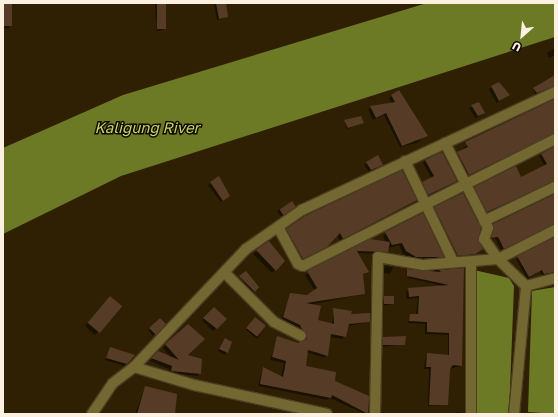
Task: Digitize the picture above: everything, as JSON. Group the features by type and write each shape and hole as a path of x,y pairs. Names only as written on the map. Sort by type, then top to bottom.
{"street":[{"path":"92,414 113,383 132,368 225,273 246,249 278,227 338,190 445,143 555,92"},
{"path":"278,227 298,264 303,266 555,139"},
{"path":"445,143 464,184 484,221 488,231 484,239 498,259 526,286"},
{"path":"405,161 453,261"},
{"path":"484,221 555,187"},
{"path":"375,414 377,258 419,265 453,261 472,262 498,259 555,230"},
{"path":"471,414 472,262"},
{"path":"225,273 274,322 301,336"},
{"path":"526,286 555,278"},
{"path":"514,414 526,286"},
{"path":"132,368 194,385 327,414"}],"water":[{"name":"Kaligung River","path":"427,3 555,3 555,37 121,176 3,234 3,148 123,95"},
{"path":"474,270 509,278 514,286 509,414 476,414"},
{"path":"555,287 555,414 528,412 532,291"}],"building":[{"path":"3,3 12,3 12,26 3,26"},
{"path":"157,3 166,3 166,29 157,29"},
{"path":"216,3 226,3 228,17 219,19"},
{"path":"555,75 555,86 537,93 533,88"},
{"path":"499,82 510,95 499,101 491,86"},
{"path":"399,90 428,136 402,146 386,113 376,118 370,106 395,102 391,95"},
{"path":"555,99 555,133 469,175 457,152 468,147 465,142"},
{"path":"479,102 485,113 478,116 471,105"},
{"path":"361,116 364,123 348,128 344,120"},
{"path":"555,146 555,181 487,212 474,187 516,166 521,177 547,164 541,154"},
{"path":"442,152 457,181 428,195 422,182 434,176 425,160"},
{"path":"378,155 383,165 371,170 366,162"},
{"path":"402,170 417,200 343,239 340,233 327,247 303,259 286,229 305,216"},
{"path":"219,176 230,196 223,201 210,182"},
{"path":"463,193 481,228 478,239 483,249 475,254 458,256 434,207"},
{"path":"555,194 555,224 504,249 498,237 491,238 493,224"},
{"path":"292,201 296,207 283,215 280,209"},
{"path":"423,213 444,257 416,257 406,251 402,243 392,245 385,232"},
{"path":"555,237 555,272 544,274 542,270 529,277 517,256"},
{"path":"370,239 390,242 388,252 357,251 369,272 363,274 365,294 306,303 321,306 318,320 334,324 333,308 352,311 351,314 370,313 370,322 349,324 346,337 331,334 328,356 308,350 306,366 336,372 335,381 369,396 368,414 332,395 331,398 260,384 263,367 283,377 286,361 272,357 277,336 298,343 307,339 300,325 283,317 290,293 307,295 317,288 307,271"},
{"path":"269,241 285,261 276,271 256,250"},
{"path":"464,268 462,366 453,365 450,369 448,405 429,405 431,367 426,367 427,353 449,355 449,333 427,332 427,322 409,321 410,314 418,314 419,296 409,297 408,288 449,285 407,276 407,269 441,272 439,270"},
{"path":"246,271 259,287 255,292 239,276"},
{"path":"110,296 122,306 100,333 88,323"},
{"path":"384,296 394,296 394,304 384,304"},
{"path":"214,307 227,319 217,329 203,318"},
{"path":"255,317 266,326 257,337 246,328"},
{"path":"160,318 166,324 156,335 149,328"},
{"path":"188,324 205,339 188,355 202,359 201,374 171,371 172,366 151,358 158,351 179,360 165,344"},
{"path":"406,336 405,345 383,345 383,337"},
{"path":"225,338 232,342 228,353 219,349"},
{"path":"110,347 135,355 127,364 106,358"},
{"path":"145,386 177,394 175,414 137,414"}]}
